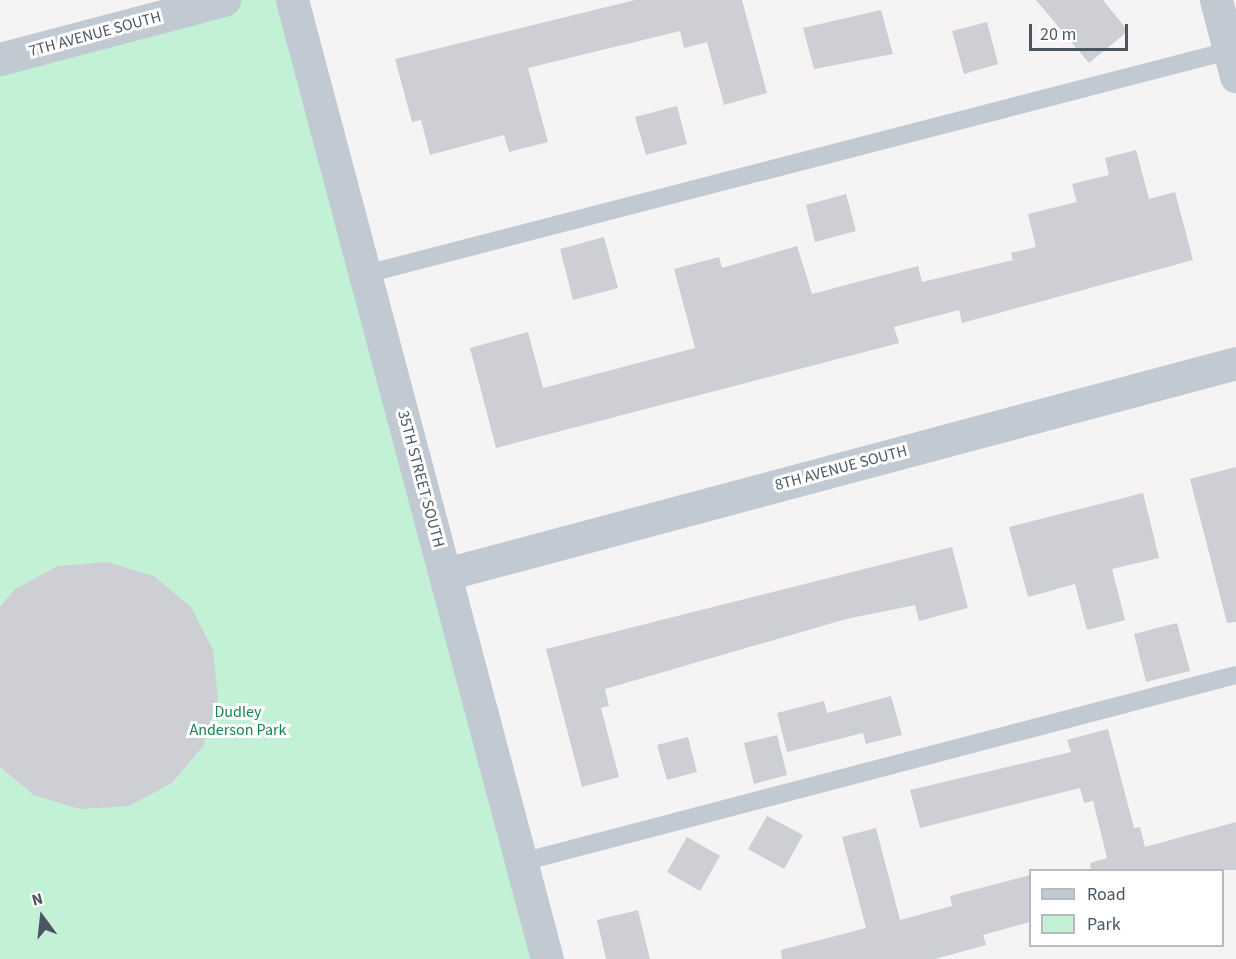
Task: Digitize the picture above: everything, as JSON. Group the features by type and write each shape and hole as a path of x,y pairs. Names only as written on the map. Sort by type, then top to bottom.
{"street":[{"name":"7TH AVENUE SOUTH","path":"0,59 224,0"},
{"name":"35TH STREET SOUTH","path":"292,0 547,959"},
{"path":"1216,0 1234,58"},
{"name":"8TH AVENUE SOUTH","path":"446,574 1236,363"}],"lane":[{"path":"366,274 1234,58"},
{"path":"522,862 1236,675"}],"green space":[{"name":"Dudley Anderson Park","path":"224,0 292,0 547,959 0,959 0,59"}],"building":[{"path":"635,0 742,0 767,93 724,105 707,42 684,48 680,31 528,68 548,142 509,152 504,135 430,155 421,120 412,122 395,59"},
{"path":"1036,0 1103,0 1128,31 1089,63"},
{"path":"881,10 893,54 814,69 803,28"},
{"path":"987,22 998,64 964,74 952,31"},
{"path":"677,106 687,144 646,155 635,117"},
{"path":"1136,150 1149,199 1175,192 1193,260 962,323 959,310 894,327 899,343 496,448 470,348 528,332 543,388 695,348 674,269 719,257 722,268 797,246 812,294 918,266 922,282 1013,260 1011,253 1036,247 1028,214 1077,202 1072,184 1109,175 1105,158"},
{"path":"846,194 856,231 815,242 806,205"},
{"path":"604,237 618,288 573,300 560,249"},
{"path":"1236,467 1236,622 1227,623 1190,479"},
{"path":"1143,493 1159,558 1112,569 1125,620 1087,630 1075,584 1028,597 1009,527"},
{"path":"952,547 968,608 919,621 915,605 846,619 605,689 609,706 601,708 619,777 582,787 546,649"},
{"path":"107,562 154,576 191,607 213,650 218,699 203,746 172,783 129,806 80,809 34,795 0,767 0,607 15,589 58,566"},
{"path":"1177,623 1190,671 1146,682 1134,634"},
{"path":"891,696 902,735 866,744 863,733 787,752 777,713 824,701 827,713"},
{"path":"1108,729 1134,828 1140,827 1145,847 1236,822 1236,870 1091,869 1090,863 1107,858 1093,801 1084,803 1080,788 920,828 910,790 1071,752 1067,740"},
{"path":"777,735 787,775 754,784 744,743"},
{"path":"688,737 697,772 667,780 657,745"},
{"path":"767,816 803,835 784,869 748,849"},
{"path":"876,828 900,920 952,906 950,896 1029,875 1029,922 983,935 986,945 935,959 782,959 781,950 866,928 842,837"},
{"path":"687,837 720,856 700,891 667,872"},
{"path":"638,910 650,959 606,959 597,920"}]}
